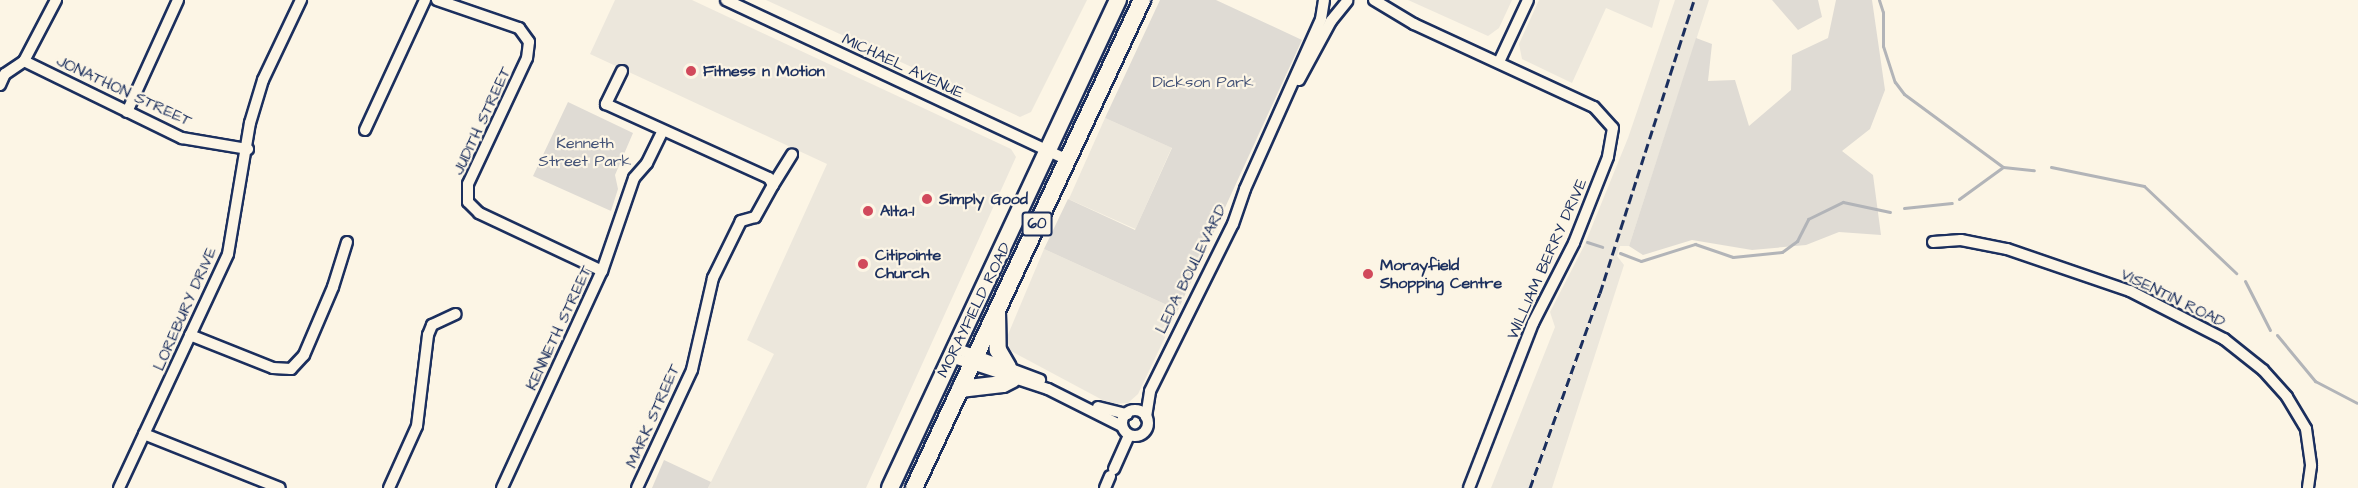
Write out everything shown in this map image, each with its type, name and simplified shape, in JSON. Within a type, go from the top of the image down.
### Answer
[{"type":"main road","name":"MORAYFIELD ROAD","points":[[890,488],[1118,0]]},
{"type":"main road","name":"MORAYFIELD ROAD","points":[[914,488],[1142,0]]},
{"type":"main road","points":[[960,389],[1003,384],[1010,373],[998,350],[997,311]]},
{"type":"street","points":[[0,85],[5,74],[24,61],[56,0]]},
{"type":"street","points":[[127,112],[178,0]]},
{"type":"street","name":"LOREBURY DRIVE","points":[[119,488],[228,254],[263,80],[301,0]]},
{"type":"street","points":[[366,130],[425,0]]},
{"type":"street","name":"JUDITH STREET","points":[[437,0],[519,28],[529,42],[527,58],[468,183],[468,202],[478,213],[602,271]]},
{"type":"street","name":"MICHAEL AVENUE","points":[[726,0],[1067,160]]},
{"type":"street","name":"LEDA BOULEVARD","points":[[1126,430],[1131,412],[1150,391],[1233,224],[1245,189],[1321,19],[1324,0]]},
{"type":"street","name":"LEDA BOULEVARD","points":[[1288,94],[1345,0]]},
{"type":"street","name":"WILLIAM BERRY DRIVE","points":[[1374,0],[1414,24],[1599,111],[1611,123],[1613,139],[1574,243],[1533,323],[1469,488]]},
{"type":"street","points":[[1499,62],[1528,0]]},
{"type":"street","name":"JONATHON STREET","points":[[24,61],[182,138],[248,148]]},
{"type":"street","points":[[622,71],[606,104],[662,132],[769,178],[773,184],[792,154]]},
{"type":"street","name":"KENNETH STREET","points":[[502,488],[602,271],[634,178],[647,163],[662,132]]},
{"type":"street","name":"MARK STREET","points":[[637,488],[692,370],[713,278],[741,220],[755,217],[773,184]]},
{"type":"street","name":"VISENTIN ROAD","points":[[1933,242],[1961,240],[2007,249],[2130,291],[2224,339],[2263,370],[2287,397],[2306,429],[2311,466],[2308,488]]},
{"type":"street","points":[[190,335],[273,368],[291,369],[304,355],[333,287],[347,242]]},
{"type":"street","points":[[389,488],[417,426],[428,335],[432,325],[456,314]]},
{"type":"street","points":[[953,352],[1010,373],[1107,411],[1131,412],[1146,417],[1144,432],[1126,430],[1048,389],[1010,373]]},
{"type":"street","name":"LEDA BOULEVARD","points":[[1146,417],[1150,391]]},
{"type":"street","points":[[1105,488],[1126,430]]},
{"type":"street","points":[[144,434],[280,488]]},
{"type":"shaded area","points":[[615,0],[692,0],[1011,149],[1016,157],[866,488],[708,488],[774,354],[747,340],[827,164],[590,54]]},
{"type":"shaded area","points":[[766,0],[1087,0],[1031,112],[1020,117]]},
{"type":"shaded area","points":[[1408,0],[1512,0],[1499,28],[1488,36]]},
{"type":"shaded area","points":[[1539,0],[1660,0],[1652,28],[1606,8],[1572,83],[1522,59],[1519,44]]},
{"type":"shaded area","points":[[1675,0],[1709,0],[1629,246],[1620,246],[1617,256],[1624,265],[1552,488],[1491,488],[1555,327],[1550,312],[1584,246],[1628,138]]},
{"type":"shaded area","points":[[1105,118],[1172,148],[1135,229],[1069,199]]},
{"type":"shaded area","points":[[1044,249],[1178,310],[1138,394],[1128,403],[1110,404],[1009,350],[1007,337]]},
{"type":"green space","name":"Dickson Park","points":[[1160,0],[1216,0],[1302,40],[1178,310],[1044,249],[1068,199],[1135,230],[1172,148],[1105,118]]},
{"type":"green space","points":[[1772,0],[1818,0],[1822,17],[1798,30]]},
{"type":"green space","points":[[1836,0],[1872,0],[1885,90],[1870,129],[1842,151],[1873,175],[1881,235],[1839,232],[1806,245],[1752,250],[1692,240],[1643,255],[1629,246],[1696,38],[1712,44],[1708,81],[1735,80],[1749,126],[1791,90],[1792,55],[1828,38]]},
{"type":"green space","name":"Kenneth Street Park","points":[[568,102],[633,133],[615,175],[618,189],[611,211],[533,176]]},
{"type":"green space","points":[[664,460],[711,482],[708,488],[652,488]]},
{"type":"waterway","points":[[1879,0],[1883,12],[1883,46],[1895,82],[1904,94],[2003,167],[2034,170]]},
{"type":"waterway","points":[[1959,199],[2003,167]]},
{"type":"waterway","points":[[2051,167],[2144,186],[2236,273]]},
{"type":"waterway","points":[[1620,253],[1641,261],[1695,244],[1733,257],[1782,252],[1797,241],[1808,219],[1843,202],[1890,212]]},
{"type":"waterway","points":[[1904,208],[1952,203]]},
{"type":"waterway","points":[[1587,242],[1602,247]]},
{"type":"waterway","points":[[2245,281],[2270,330]]},
{"type":"waterway","points":[[2277,335],[2315,381],[2357,403]]},
{"type":"railway","points":[[1530,488],[1600,293],[1694,0]]},
{"type":"place","name":"Fitness n Motion","points":[[691,71]]},
{"type":"place","name":"Simply Good","points":[[927,199]]},
{"type":"place","name":"Alta-1","points":[[868,211]]},
{"type":"place","name":"Citipointe Church","points":[[863,264]]},
{"type":"place","name":"Morayfield Shopping Centre","points":[[1368,274]]}]
